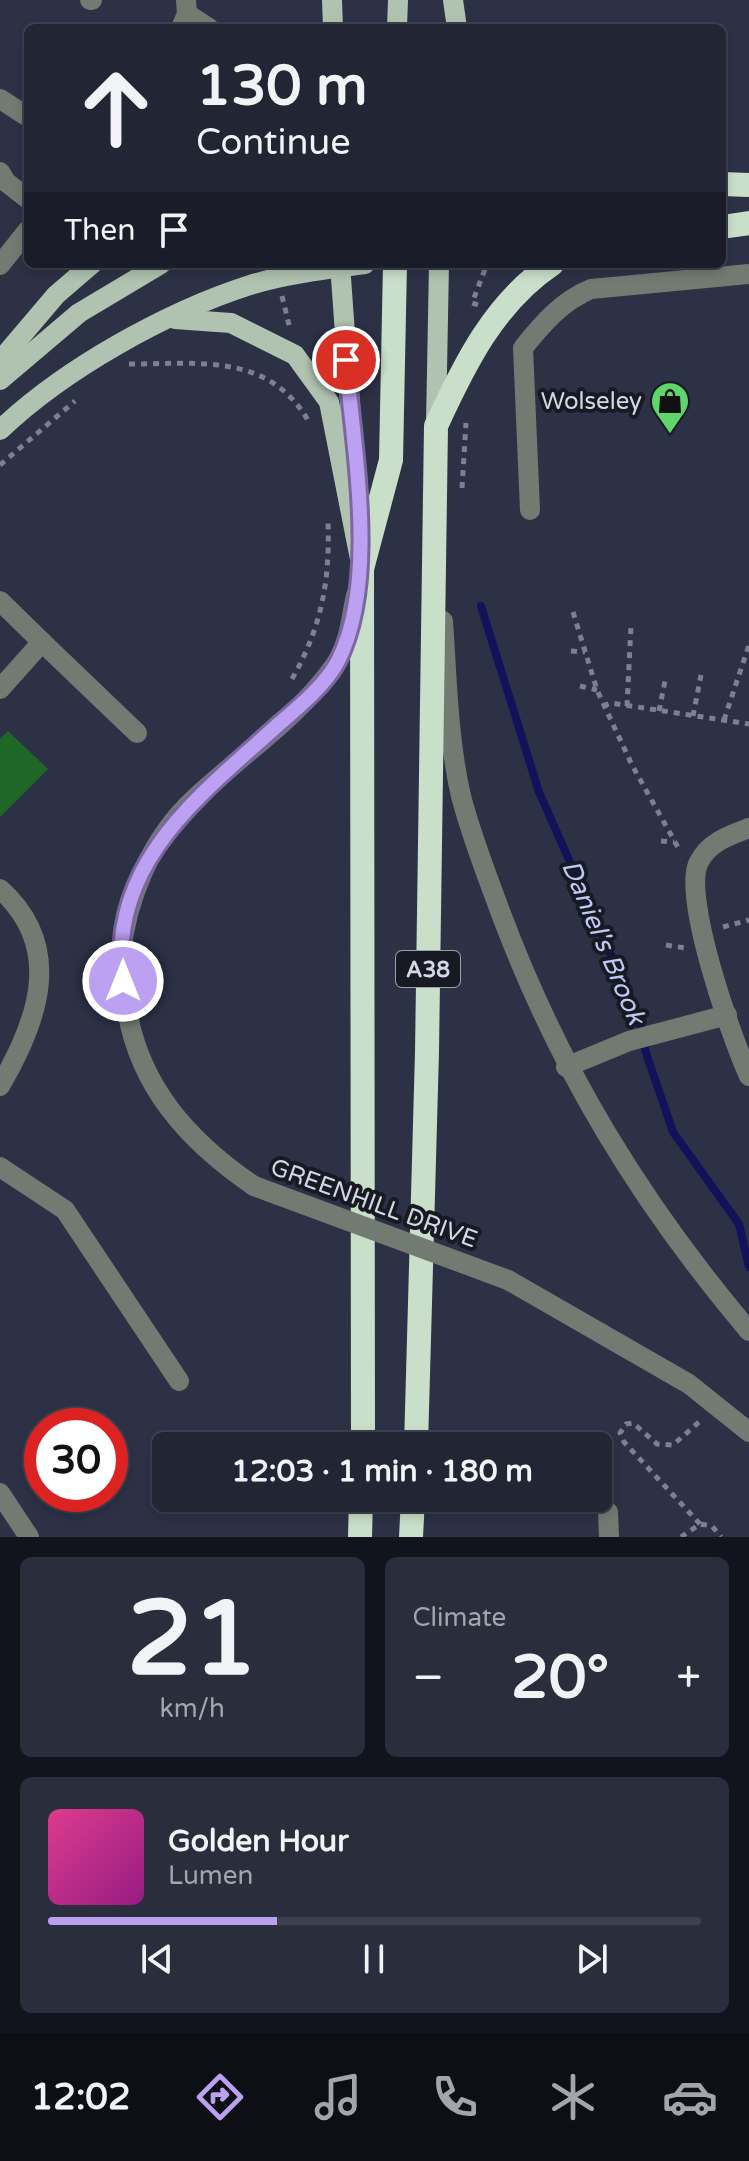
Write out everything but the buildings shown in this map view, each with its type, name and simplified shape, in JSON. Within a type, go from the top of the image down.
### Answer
[{"type":"highway","points":[[726,184],[749,185]]},
{"type":"highway","points":[[726,226],[749,223]]},
{"type":"highway","name":"A38","points":[[363,1432],[362,569],[391,460],[395,268]]},
{"type":"highway","name":"A38","points":[[416,1432],[427,1052],[436,426],[467,360],[504,306],[547,268]]},
{"type":"highway","points":[[360,1537],[361,1512]]},
{"type":"highway","points":[[411,1537],[412,1512]]},
{"type":"main road","points":[[332,0],[333,24]]},
{"type":"main road","points":[[397,24],[398,0]]},
{"type":"main road","points":[[443,0],[443,24]]},
{"type":"main road","points":[[453,0],[456,24]]},
{"type":"main road","points":[[0,361],[86,268]]},
{"type":"main road","points":[[0,380],[79,313],[154,268]]},
{"type":"main road","points":[[0,430],[20,411],[89,364],[168,319],[251,285],[328,268]]},
{"type":"main road","points":[[342,268],[362,569]]},
{"type":"main road","points":[[436,426],[439,268]]},
{"type":"main road","points":[[168,319],[231,323],[295,355],[329,402],[362,569]]},
{"type":"street","points":[[0,99],[24,114]]},
{"type":"street","points":[[0,172],[6,182],[24,196]]},
{"type":"street","points":[[0,265],[24,235]]},
{"type":"street","points":[[530,510],[523,348],[538,329],[569,298],[591,289],[749,274]]},
{"type":"street","points":[[432,566],[441,603],[460,793],[474,843],[534,1001],[566,1067],[612,1143],[699,1271],[749,1331]]},
{"type":"street","name":"GREENHILL DRIVE","points":[[362,569],[347,636],[337,663],[298,708],[192,801],[140,876],[127,914],[120,958],[129,1026],[149,1072],[173,1118],[212,1158],[254,1186],[508,1280],[689,1384],[749,1432]]},
{"type":"street","points":[[0,601],[137,733]]},
{"type":"street","points":[[0,689],[42,642]]},
{"type":"street","points":[[749,828],[718,841],[707,850],[695,871],[694,900],[727,1015],[749,1076]]},
{"type":"street","points":[[0,889],[17,904],[30,926],[37,953],[38,979],[31,1030],[0,1086]]},
{"type":"street","points":[[566,1067],[629,1041],[727,1015]]},
{"type":"street","points":[[0,1167],[65,1210],[179,1381]]},
{"type":"street","points":[[0,1493],[29,1537]]},
{"type":"street","points":[[608,1512],[609,1537]]},
{"type":"path","points":[[478,292],[486,268]]},
{"type":"path","points":[[126,364],[241,367],[264,375]]},
{"type":"path","points":[[0,465],[87,391]]},
{"type":"path","points":[[462,491],[466,418]]},
{"type":"path","points":[[573,612],[603,706],[674,842],[695,871]]},
{"type":"path","points":[[627,706],[631,625]]},
{"type":"path","points":[[724,720],[749,645]]},
{"type":"path","points":[[571,651],[585,652]]},
{"type":"path","points":[[693,716],[701,675]]},
{"type":"path","points":[[659,711],[666,676]]},
{"type":"path","points":[[580,686],[597,690]]},
{"type":"path","points":[[603,706],[627,706],[749,724]]},
{"type":"path","points":[[661,841],[674,842]]},
{"type":"path","points":[[702,1414],[690,1432],[673,1445],[657,1444],[633,1423],[626,1424],[620,1433],[624,1442],[700,1524],[712,1526],[721,1537]]},
{"type":"path","points":[[681,1537],[700,1524]]},
{"type":"green space","points":[[8,731],[48,769],[0,817],[0,739]]},
{"type":"waterway","name":"Daniel's Brook","points":[[481,606],[539,792],[639,1018],[646,1053],[673,1132],[739,1224],[749,1267]]},
{"type":"place","name":"Wolseley","points":[[670,435]]},
{"type":"route","points":[[123,981],[120,958],[127,914],[140,876],[165,836],[192,801],[313,692],[337,663],[347,636],[362,569],[346,360]]}]
